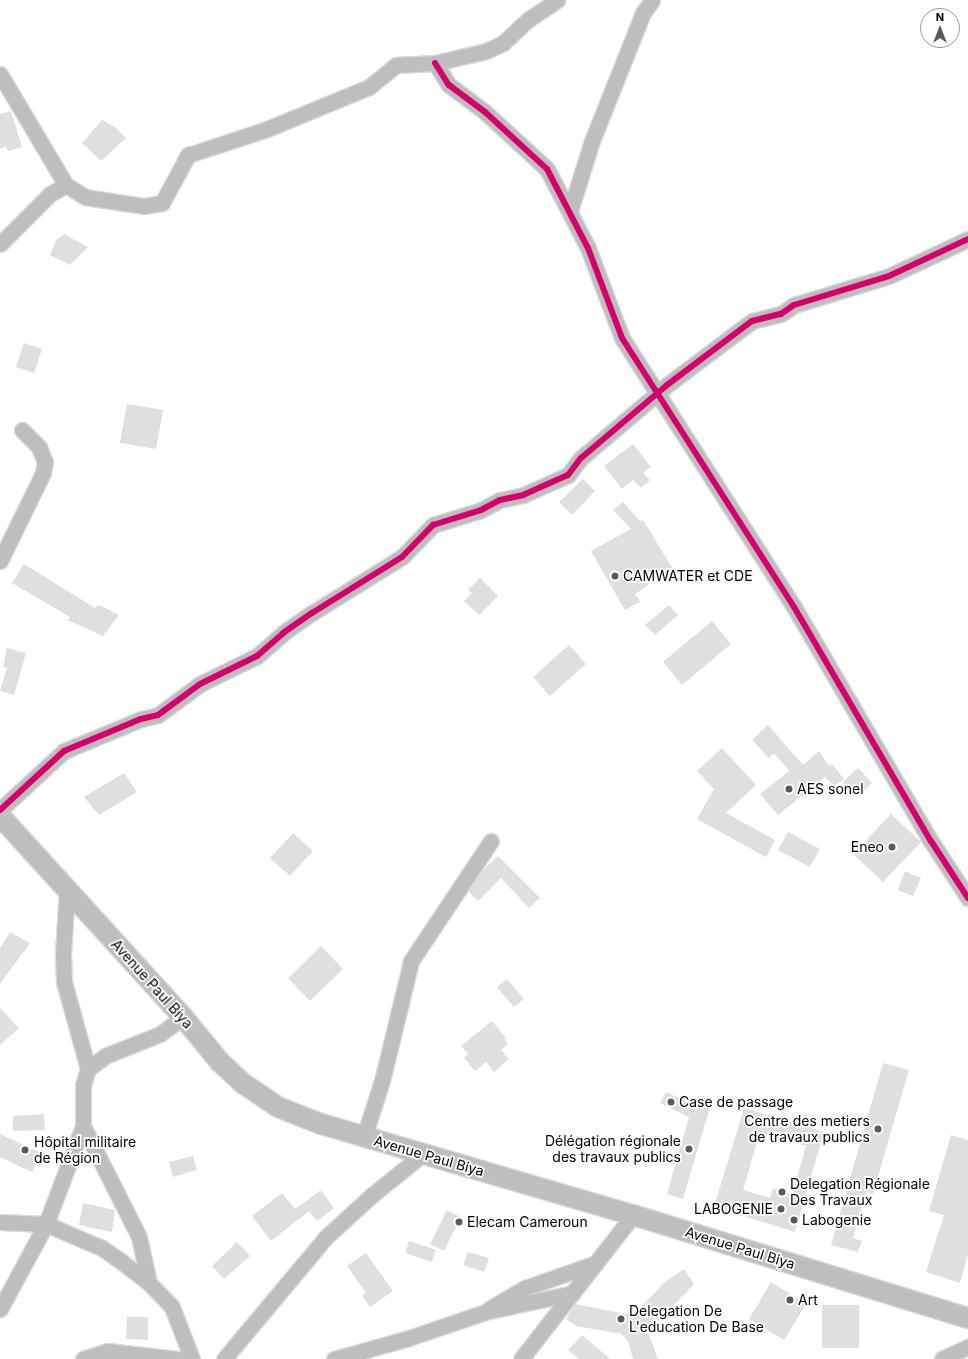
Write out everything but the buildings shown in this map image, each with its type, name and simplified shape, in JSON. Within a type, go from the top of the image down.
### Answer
[{"type":"main road","name":"Avenue Paul Biya","points":[[0,816],[182,1017],[220,1062],[265,1100],[321,1124],[633,1215],[968,1318]]},
{"type":"street","points":[[0,74],[66,185],[85,197],[144,206],[162,202],[188,156],[267,129],[369,87],[396,66],[435,63],[486,51],[503,43],[537,7],[557,0]]},
{"type":"street","points":[[570,211],[592,141],[643,13],[652,0]]},
{"type":"street","points":[[435,63],[449,85],[485,112],[535,155],[547,169],[588,248],[618,329],[794,607],[931,842],[968,898]]},
{"type":"street","points":[[0,244],[50,194],[66,185]]},
{"type":"street","points":[[0,810],[64,751],[141,719],[158,715],[200,684],[257,656],[283,633],[312,613],[402,557],[434,525],[481,510],[500,500],[523,495],[568,475],[586,454],[659,393],[752,321],[781,314],[794,305],[889,276],[968,239]]},
{"type":"street","points":[[0,561],[43,473],[45,462],[39,446],[22,430]]},
{"type":"street","points":[[364,1137],[383,1077],[411,961],[491,842]]},
{"type":"street","points":[[0,1310],[46,1224],[83,1126],[83,1086],[88,1069],[64,982],[63,953],[67,889]]},
{"type":"street","points":[[88,1069],[104,1056],[160,1034],[182,1017]]},
{"type":"street","points":[[83,1126],[139,1237],[149,1283]]},
{"type":"street","points":[[224,1359],[325,1238],[372,1195],[423,1154]]},
{"type":"street","points":[[521,1359],[633,1215]]},
{"type":"street","points":[[0,1222],[46,1224],[102,1248],[149,1283],[177,1314],[192,1359]]},
{"type":"street","points":[[485,1312],[525,1288],[596,1263]]},
{"type":"street","points":[[334,1359],[395,1343],[485,1312],[573,1293]]},
{"type":"street","points":[[942,1359],[968,1347]]},
{"type":"street","points":[[83,1359],[99,1352],[115,1351],[178,1359]]},
{"type":"cycle path","points":[[435,63],[449,85],[485,112],[547,169],[588,248],[622,338],[794,607],[931,841],[968,898]]},
{"type":"cycle path","points":[[0,810],[64,751],[141,719],[158,715],[200,684],[257,656],[283,633],[312,613],[402,557],[433,525],[481,510],[500,500],[523,495],[568,475],[581,458],[667,385],[752,321],[781,314],[794,305],[889,276],[968,239]]},
{"type":"place","name":"CAMWATER et CDE","points":[[615,576]]},
{"type":"place","name":"AES sonel","points":[[789,789]]},
{"type":"place","name":"Eneo","points":[[892,847]]},
{"type":"place","name":"Case de passage","points":[[671,1102]]},
{"type":"place","name":"Centre des metiers de travaux publics","points":[[878,1129]]},
{"type":"place","name":"Délégation régionale des travaux publics","points":[[689,1149]]},
{"type":"place","name":"Hôpital militaire de Région","points":[[25,1150]]},
{"type":"place","name":"Delegation Régionale Des Travaux","points":[[782,1192]]},
{"type":"place","name":"LABOGENIE","points":[[781,1209]]},
{"type":"place","name":"Labogenie","points":[[794,1220]]},
{"type":"place","name":"Elecam Cameroun","points":[[459,1222]]},
{"type":"place","name":"Art","points":[[790,1300]]},
{"type":"place","name":"Delegation De L'education De Base","points":[[621,1319]]}]
